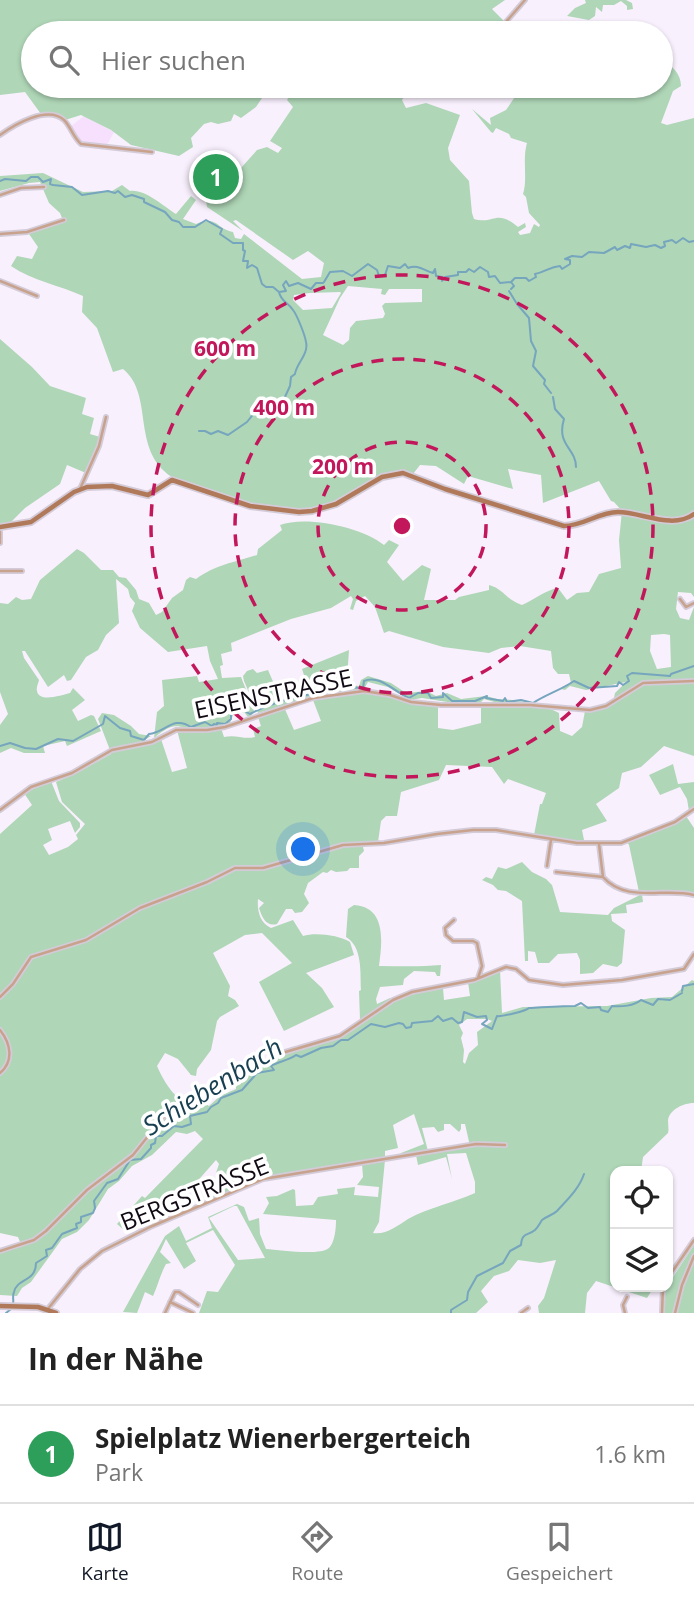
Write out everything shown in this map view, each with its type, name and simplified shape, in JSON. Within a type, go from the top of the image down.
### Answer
[{"type":"street","points":[[507,21],[525,0]]},
{"type":"street","points":[[0,135],[30,119],[51,115],[64,121],[81,144],[152,152]]},
{"type":"street","points":[[0,195],[30,186],[44,187]]},
{"type":"street","points":[[0,234],[27,232],[64,220]]},
{"type":"street","points":[[0,281],[37,296]]},
{"type":"street","points":[[80,489],[99,446],[106,417]]},
{"type":"street","points":[[0,527],[31,522],[80,489],[106,485],[148,495],[172,480],[250,506],[299,512],[312,511],[344,501],[382,477],[403,473],[558,526],[576,525],[614,513],[686,520],[694,514]]},
{"type":"street","points":[[0,533],[0,543]]},
{"type":"street","points":[[0,570],[23,571]]},
{"type":"street","points":[[680,599],[686,607],[694,603]]},
{"type":"street","name":"EISENSTRASSE","points":[[0,810],[31,787],[72,773],[112,750],[152,742],[176,730],[225,727],[313,698],[364,691],[411,702],[441,705],[530,705],[598,709],[643,684],[694,681]]},
{"type":"street","points":[[0,997],[13,984],[31,957],[86,940],[140,908],[206,882],[226,871],[262,868],[343,845],[384,843],[437,834],[486,830],[551,840],[621,843],[676,822],[694,808]]},
{"type":"street","points":[[540,862],[547,864],[551,840]]},
{"type":"street","points":[[599,844],[603,877]]},
{"type":"street","points":[[556,872],[603,877],[615,887],[634,892],[694,895]]},
{"type":"street","points":[[454,920],[446,927],[446,935],[453,941],[477,943],[482,966],[478,978]]},
{"type":"street","points":[[0,1251],[34,1240],[46,1231],[88,1190],[137,1150],[165,1115],[180,1103],[282,1053],[340,1036],[401,996],[478,978],[508,967],[518,970],[530,980],[567,985],[622,980],[689,966],[694,954]]},
{"type":"street","points":[[0,1030],[9,1051],[9,1063],[0,1073]]},
{"type":"street","name":"BERGSTRASSE","points":[[47,1310],[80,1269],[102,1251],[150,1227],[263,1179],[476,1144],[505,1144]]},
{"type":"street","points":[[673,1271],[694,1240]]},
{"type":"street","points":[[675,1313],[682,1285],[694,1256]]},
{"type":"street","points":[[165,1313],[177,1292],[198,1305]]},
{"type":"street","points":[[662,1313],[663,1292]]},
{"type":"street","points":[[625,1313],[623,1305],[627,1297]]},
{"type":"street","points":[[170,1302],[193,1313]]},
{"type":"street","points":[[0,1306],[17,1306],[56,1313]]},
{"type":"street","points":[[522,1313],[528,1308]]},
{"type":"shaded area","points":[[84,116],[114,132],[107,145],[79,141],[70,127]]},
{"type":"green space","points":[[0,0],[505,0],[492,9],[504,21],[21,21],[21,92],[0,95]]},
{"type":"green space","points":[[585,0],[626,0],[632,3],[633,9],[627,10],[627,6],[621,1],[614,5],[603,5],[602,12],[596,7],[595,16],[589,20],[567,16],[586,3]]},
{"type":"green space","points":[[673,68],[681,86],[673,91]]},
{"type":"green space","points":[[29,98],[262,98],[256,107],[241,118],[234,114],[231,121],[204,124],[191,138],[193,147],[179,156],[131,145],[111,130],[81,115],[65,120],[54,114],[41,114]]},
{"type":"green space","points":[[288,98],[403,98],[406,108],[426,103],[460,115],[448,148],[450,160],[469,181],[474,219],[500,218],[518,227],[525,223],[526,227],[518,232],[520,235],[530,233],[534,224],[539,227],[540,225],[529,213],[523,194],[527,143],[511,138],[509,134],[496,128],[491,132],[472,109],[491,125],[490,118],[506,110],[514,98],[670,98],[661,123],[667,125],[694,118],[694,597],[691,593],[678,592],[676,609],[680,618],[689,620],[694,607],[694,756],[664,746],[641,767],[622,773],[619,788],[596,804],[607,821],[582,830],[583,843],[534,835],[540,804],[546,793],[508,779],[504,784],[492,767],[446,765],[439,780],[401,792],[397,816],[386,816],[381,821],[378,842],[362,843],[364,851],[359,856],[359,868],[323,872],[308,883],[304,894],[309,903],[302,912],[295,913],[292,909],[286,909],[277,924],[273,925],[263,918],[259,908],[264,903],[258,899],[258,908],[260,916],[271,928],[293,920],[303,936],[327,935],[350,942],[354,955],[306,973],[322,988],[334,1007],[284,1031],[259,982],[292,963],[262,933],[245,935],[213,953],[230,986],[228,996],[239,1006],[217,1021],[211,1050],[197,1069],[196,1076],[191,1075],[178,1059],[165,1053],[157,1066],[168,1087],[180,1100],[185,1103],[200,1099],[209,1106],[220,1096],[236,1089],[236,1084],[244,1081],[255,1067],[282,1054],[341,1037],[401,996],[443,988],[444,1000],[470,996],[468,982],[500,970],[502,1013],[523,1007],[607,1006],[672,997],[692,980],[694,1103],[682,1105],[671,1113],[668,1133],[643,1157],[642,1166],[610,1166],[610,1286],[596,1281],[587,1293],[585,1313],[539,1313],[538,1306],[544,1298],[556,1260],[540,1263],[518,1260],[509,1271],[494,1276],[481,1291],[488,1302],[476,1313],[199,1313],[207,1291],[218,1292],[235,1265],[213,1230],[186,1243],[196,1261],[184,1269],[166,1239],[160,1252],[171,1263],[166,1264],[153,1296],[145,1292],[137,1313],[123,1312],[165,1236],[179,1226],[186,1241],[212,1228],[208,1217],[237,1204],[244,1207],[249,1221],[259,1218],[260,1234],[266,1249],[309,1252],[329,1248],[334,1239],[336,1220],[263,1214],[269,1203],[266,1197],[277,1196],[293,1189],[296,1206],[313,1205],[318,1197],[338,1194],[337,1189],[355,1187],[354,1195],[378,1197],[379,1187],[357,1185],[363,1177],[362,1164],[385,1160],[379,1222],[373,1233],[382,1233],[425,1211],[475,1193],[475,1182],[466,1153],[447,1154],[452,1179],[446,1157],[418,1165],[416,1155],[470,1146],[465,1124],[461,1124],[459,1132],[450,1124],[444,1124],[444,1130],[438,1132],[434,1127],[422,1128],[428,1151],[399,1156],[424,1144],[414,1114],[393,1125],[398,1148],[385,1151],[385,1158],[269,1176],[202,1204],[212,1197],[225,1181],[216,1173],[219,1164],[216,1160],[166,1214],[160,1208],[154,1213],[146,1207],[142,1212],[138,1209],[124,1230],[117,1224],[142,1196],[145,1198],[203,1139],[195,1131],[187,1134],[176,1132],[152,1155],[132,1166],[108,1189],[89,1220],[77,1232],[62,1239],[31,1282],[22,1288],[17,1296],[0,1295],[0,1253],[21,1244],[18,1237],[0,1233],[0,834],[32,805],[24,793],[51,781],[59,801],[80,823],[75,833],[70,821],[48,829],[52,840],[43,845],[49,855],[68,847],[78,839],[76,835],[85,824],[62,802],[56,782],[77,773],[111,752],[161,739],[172,772],[187,768],[177,730],[209,731],[221,728],[224,737],[255,737],[253,729],[261,726],[258,717],[284,707],[294,730],[321,721],[313,700],[315,698],[364,692],[438,705],[438,728],[453,730],[481,723],[481,706],[521,704],[542,707],[559,713],[560,731],[572,736],[582,727],[585,711],[600,709],[613,703],[615,693],[626,682],[586,690],[570,686],[565,690],[561,689],[571,683],[569,674],[558,674],[553,668],[551,651],[520,646],[501,648],[489,653],[443,647],[389,631],[384,633],[375,607],[365,596],[356,601],[353,610],[350,609],[353,599],[351,596],[331,608],[291,619],[231,643],[232,651],[221,654],[222,678],[241,677],[254,710],[252,715],[248,717],[244,712],[233,715],[230,723],[209,728],[168,728],[154,738],[157,712],[164,706],[162,680],[197,676],[199,682],[218,679],[207,646],[168,652],[140,628],[132,611],[135,603],[128,589],[116,579],[119,623],[106,635],[98,650],[86,657],[71,680],[67,681],[64,675],[48,687],[25,651],[22,651],[39,680],[39,695],[57,696],[70,693],[73,688],[85,700],[72,710],[78,721],[94,716],[101,731],[67,746],[65,741],[43,746],[45,753],[24,753],[11,748],[0,753],[0,725],[8,714],[0,692],[0,603],[8,604],[16,597],[22,600],[31,599],[40,580],[77,549],[101,570],[113,570],[119,577],[126,578],[136,590],[139,599],[149,603],[156,615],[183,590],[190,577],[196,579],[218,567],[257,555],[258,549],[282,530],[280,525],[291,522],[318,522],[348,528],[384,545],[389,540],[399,545],[387,562],[403,581],[422,565],[431,569],[424,600],[455,600],[489,590],[489,585],[522,605],[558,588],[567,600],[577,593],[589,592],[599,574],[621,568],[619,540],[622,511],[611,501],[599,481],[543,503],[541,475],[508,469],[513,489],[468,476],[464,484],[436,466],[420,465],[413,474],[405,471],[389,473],[339,500],[302,509],[258,505],[175,479],[159,466],[151,452],[133,380],[123,369],[113,372],[97,328],[82,312],[83,296],[11,266],[17,256],[32,259],[38,247],[29,234],[62,218],[49,203],[40,182],[0,191],[0,176],[43,173],[83,192],[112,191],[122,185],[130,191],[148,195],[176,214],[191,196],[196,200],[183,219],[196,224],[213,222],[233,232],[235,238],[241,239],[244,234],[302,279],[321,277],[324,263],[308,251],[293,260],[236,220],[233,221],[243,231],[207,207],[204,188],[241,168],[257,150],[267,147],[278,153],[282,148],[270,141],[293,107]],"holes":[[[348,286],[382,289],[381,294],[385,295],[389,289],[422,289],[422,302],[385,303],[382,306],[385,314],[383,318],[356,321],[350,328],[349,340],[343,345],[323,335]],[[340,292],[332,308],[303,310],[293,300],[294,295]],[[651,635],[670,635],[671,667],[657,669],[650,651]],[[467,1019],[492,1021],[477,1032],[478,1045],[469,1053],[465,1064],[461,1038],[463,1033],[459,1025]],[[237,1206],[265,1258],[238,1260],[209,1218]]]},
{"type":"green space","points":[[0,339],[50,386],[86,398],[82,414],[94,418],[90,434],[100,437],[86,473],[67,465],[60,484],[25,508],[7,526],[0,525]]},
{"type":"green space","points":[[349,650],[349,685],[359,686],[361,680],[368,676],[391,683],[406,693],[426,691],[436,696],[447,693],[461,699],[486,696],[529,701],[498,703],[484,699],[481,702],[460,704],[422,698],[410,700],[388,687],[368,682],[364,689],[313,697],[258,713],[244,681],[243,676],[247,671],[253,669],[257,673],[268,670],[281,700],[310,693],[302,669]]},
{"type":"green space","points":[[102,713],[114,715],[139,734],[151,736],[138,744],[110,750],[98,719]]},
{"type":"green space","points":[[673,764],[678,784],[694,782],[694,810],[689,811],[687,799],[680,787],[660,795],[649,775]]},
{"type":"green space","points":[[686,816],[694,828],[694,895],[639,892],[627,842],[676,823]]},
{"type":"green space","points":[[522,862],[552,885],[560,912],[608,915],[614,908],[642,894],[643,902],[626,905],[627,913],[611,914],[612,921],[625,930],[622,963],[617,967],[603,964],[593,973],[580,974],[577,953],[558,954],[549,963],[538,963],[535,952],[528,951],[528,961],[525,961],[522,901],[482,880],[486,877],[492,879],[498,867],[506,869]]},
{"type":"green space","points":[[354,905],[365,907],[377,919],[381,937],[379,966],[441,965],[440,976],[435,972],[414,971],[404,979],[403,985],[380,987],[377,1004],[390,998],[391,1000],[360,1020],[360,961],[355,947],[346,937],[348,909]]},
{"type":"green space","points":[[694,1245],[694,1313],[665,1313],[665,1292],[673,1292],[673,1277]]},
{"type":"green space","points":[[629,1292],[651,1292],[647,1298]]},
{"type":"waterway","points":[[0,181],[26,181],[31,177],[38,177],[43,182],[51,179],[50,184],[53,185],[72,187],[82,195],[108,191],[118,191],[125,197],[132,195],[165,212],[183,227],[195,227],[206,220],[222,229],[220,234],[233,243],[243,243],[243,261],[248,261],[247,268],[252,265],[257,268],[262,284],[266,287],[273,287],[279,292],[286,291],[283,285],[286,281],[289,286],[298,283],[311,289],[316,283],[323,283]]},
{"type":"waterway","points":[[324,282],[330,272],[343,271],[352,276],[368,264],[377,270],[379,276],[385,275],[388,266],[400,268],[405,264],[408,268],[418,267],[433,273],[435,269],[436,276],[442,277],[442,281],[445,277],[458,275],[458,272],[466,272],[469,269],[474,272],[480,267],[488,272],[489,277],[495,276],[500,283],[511,282],[515,278],[526,278],[529,281],[536,277],[535,274],[553,267],[560,266],[562,269],[570,264],[570,260],[565,259],[572,256],[582,257],[589,252],[604,253],[615,247],[617,250],[625,246],[630,248],[631,244],[646,247],[655,245],[661,248],[665,246],[664,242],[672,240],[676,243],[683,238],[689,242],[694,241]]},
{"type":"waterway","points":[[511,282],[514,286],[511,289]]},
{"type":"waterway","points":[[509,291],[529,318],[531,341],[536,351],[533,366],[545,380],[544,384],[551,393]]},
{"type":"waterway","points":[[199,431],[211,434],[218,431],[228,435],[247,422],[255,412],[284,399],[306,346],[297,316],[279,292]]},
{"type":"waterway","points":[[553,397],[555,409],[564,419],[562,435],[576,467]]},
{"type":"waterway","points":[[0,746],[10,743],[36,749],[58,739],[73,741],[103,724],[105,716],[120,728],[130,731],[131,736],[144,740],[149,734],[174,724],[191,727],[205,722],[212,726],[217,723],[225,724],[231,719],[231,712],[241,709],[250,714],[280,702],[334,689],[336,686],[363,688],[364,681],[370,679],[381,682],[409,698],[418,693],[428,693],[431,698],[443,697],[443,693],[452,701],[475,701],[487,696],[486,698],[503,701],[505,698],[507,702],[521,700],[533,703],[574,681],[589,688],[617,686],[619,682],[623,685],[629,681],[627,676],[632,673],[670,676],[694,666]]},
{"type":"waterway","name":"Schiebenbach","points":[[682,991],[683,986],[694,984]]},
{"type":"waterway","name":"Schiebenbach","points":[[13,1304],[16,1288],[33,1274],[36,1263],[47,1256],[46,1250],[52,1248],[62,1234],[77,1228],[76,1224],[81,1222],[81,1217],[93,1213],[94,1201],[107,1183],[118,1179],[130,1160],[141,1159],[155,1143],[156,1136],[162,1136],[174,1126],[191,1124],[190,1116],[207,1112],[221,1098],[242,1090],[257,1073],[274,1070],[271,1066],[274,1064],[296,1055],[301,1057],[333,1046],[341,1040],[348,1040],[371,1024],[385,1027],[399,1023],[406,1028],[411,1027],[412,1023],[432,1021],[438,1016],[443,1021],[452,1018],[458,1023],[462,1022],[464,1012],[477,1017],[486,1016],[487,1020],[482,1024],[492,1029],[497,1016],[529,1008],[575,1006],[581,1003],[588,1008],[600,1007],[608,1012],[612,1006],[627,1006],[641,1000],[653,1005],[658,999],[670,1000],[682,993]]},
{"type":"waterway","points":[[451,1313],[451,1310],[467,1300],[468,1292],[477,1276],[503,1263],[510,1251],[521,1245],[524,1236],[535,1230],[542,1220],[565,1203],[584,1174]]},
{"type":"waterway","name":"Schiebenbach","points":[[6,1313],[11,1309]]},
{"type":"place","name":"Spielplatz Wienerbergerteich","points":[[216,177]]}]
